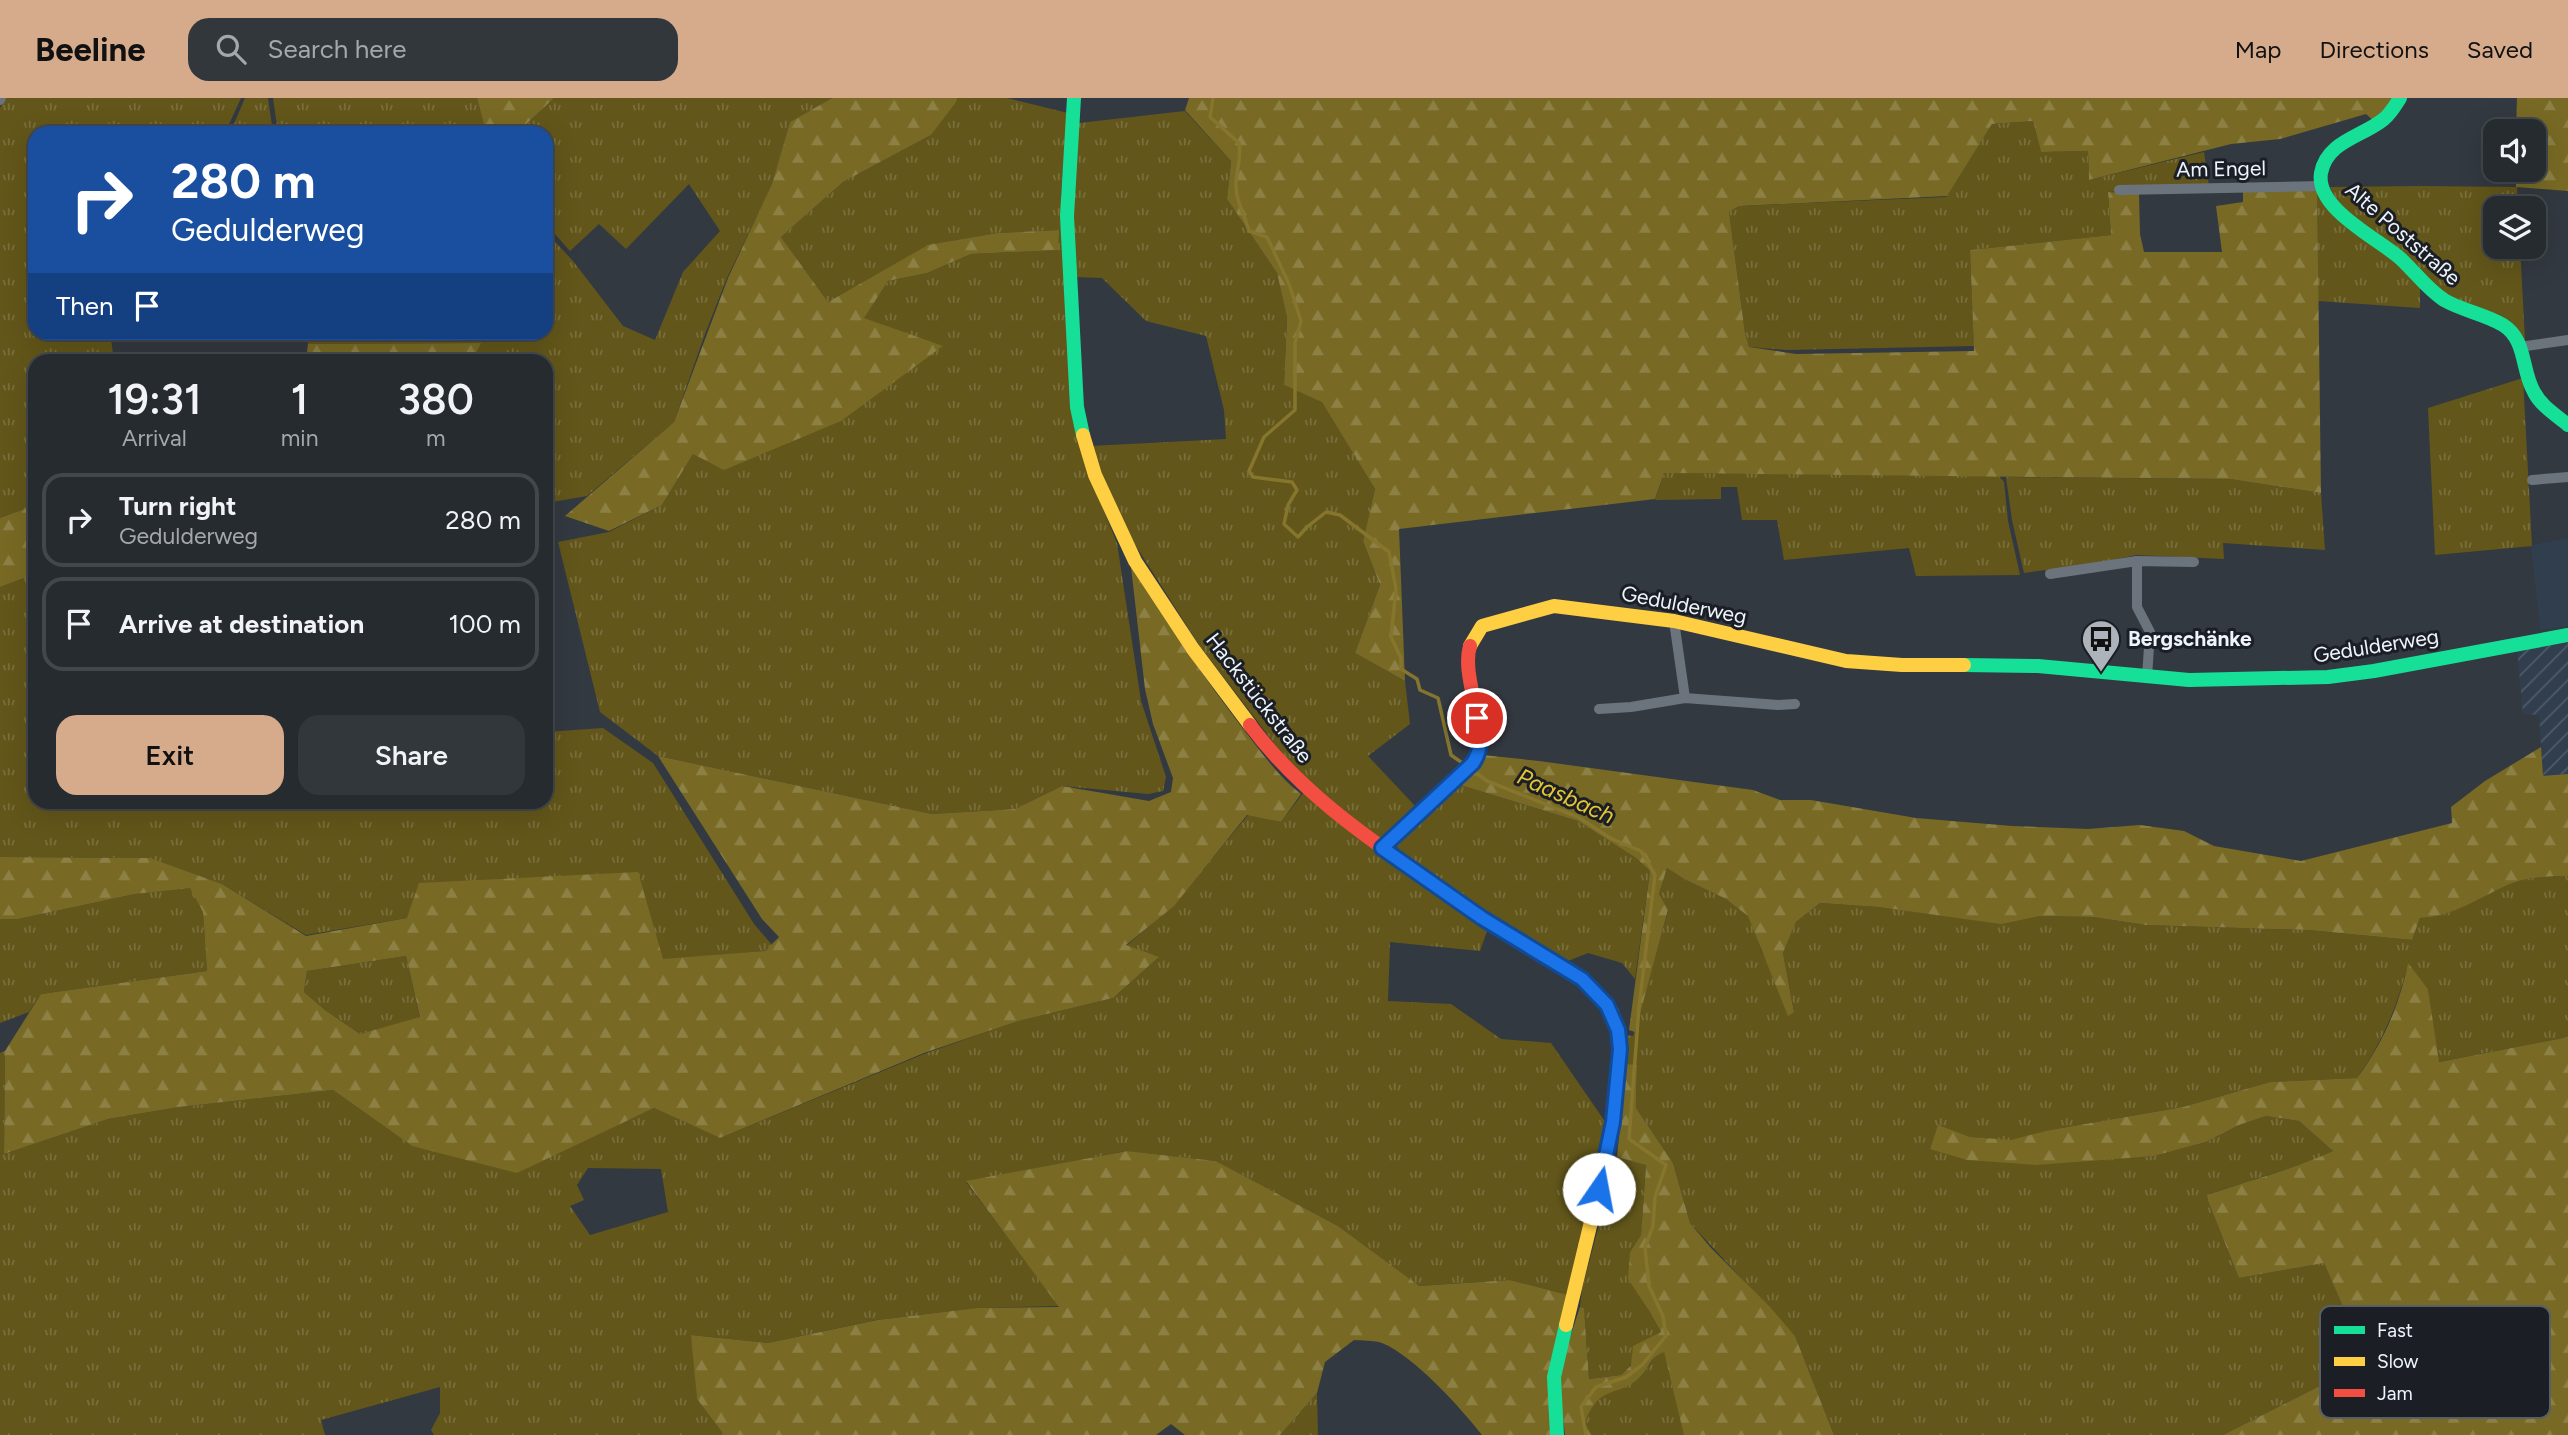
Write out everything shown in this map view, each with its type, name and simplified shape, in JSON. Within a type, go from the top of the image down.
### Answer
[{"type":"street","name":"Hackstückstraße","points":[[1074,98],[1066,216],[1077,407],[1095,475],[1135,561],[1193,649],[1241,714],[1294,777],[1334,812],[1382,848],[1482,918],[1590,986],[1607,1005],[1618,1030],[1619,1070],[1613,1122],[1554,1377],[1557,1435]]},
{"type":"street","name":"Alte Poststraße","points":[[2400,98],[2389,116],[2328,154],[2322,166],[2323,186],[2332,205],[2400,258],[2440,297],[2450,304],[2506,327],[2515,335],[2535,394],[2568,425]]},
{"type":"street","name":"Am Engel","points":[[2119,190],[2323,186]]},
{"type":"street","points":[[2519,347],[2568,340]]},
{"type":"street","points":[[2532,480],[2568,477]]},
{"type":"street","points":[[2137,561],[2137,607],[2150,632],[2147,677]]},
{"type":"street","points":[[2050,574],[2137,561],[2194,562]]},
{"type":"street","name":"Gedulderweg","points":[[1382,848],[1469,768],[1478,756],[1481,743],[1468,651],[1472,639],[1482,626],[1494,621],[1554,606],[1674,621],[1846,661],[2038,666],[2189,680],[2328,677],[2568,635]]},
{"type":"street","points":[[1674,621],[1685,698]]},
{"type":"street","points":[[1599,709],[1632,707],[1685,698],[1795,704]]},
{"type":"shaded area","points":[[2568,538],[2568,626],[2540,630],[2531,545]]},
{"type":"shaded area","points":[[2568,638],[2568,774],[2543,776],[2539,715],[2523,714],[2517,648]]},
{"type":"green space","points":[[5,98],[241,98],[228,126],[28,126],[28,340],[111,340],[113,354],[28,354],[28,508],[0,518],[0,108]]},
{"type":"green space","points":[[245,98],[268,98],[272,126],[233,126]]},
{"type":"green space","points":[[273,98],[477,98],[484,126],[277,126]]},
{"type":"green space","points":[[477,98],[554,98],[524,126],[484,126]]},
{"type":"green space","points":[[554,98],[832,98],[790,122],[772,185],[727,278],[674,422],[587,496],[553,502],[553,354],[475,354],[480,343],[308,344],[308,340],[553,340],[553,240],[623,326],[655,340],[683,272],[720,231],[689,184],[626,249],[599,224],[570,251],[553,232],[553,126],[524,126]]},
{"type":"green space","points":[[832,98],[957,98],[931,135],[843,182],[781,237],[828,302],[928,245],[997,233],[1059,230],[1058,250],[971,254],[927,273],[888,281],[864,318],[943,346],[841,421],[724,470],[693,454],[662,505],[609,531],[565,516],[674,422],[728,278],[772,184],[790,122]]},
{"type":"green space","points":[[956,98],[1007,98],[1068,113],[1061,192],[1064,274],[1094,487],[1117,543],[1141,701],[1166,777],[1163,791],[1148,794],[1062,786],[1015,809],[932,814],[658,756],[600,712],[558,542],[609,532],[662,505],[693,454],[942,347],[863,318],[888,281],[927,273],[971,254],[1058,250],[1058,230],[997,233],[929,245],[828,302],[781,237],[843,182],[931,135]]},
{"type":"green space","points":[[1189,98],[2400,98],[2375,122],[2366,114],[2280,139],[2231,144],[2089,180],[2088,151],[2041,152],[2033,121],[1992,124],[1947,196],[1739,206],[1729,212],[1749,347],[1796,354],[1974,351],[1970,250],[2111,235],[2108,192],[2139,194],[2140,234],[2144,252],[2222,252],[2216,206],[2243,202],[2243,191],[2317,188],[2321,493],[2230,479],[1664,473],[1655,499],[1399,529],[1405,681],[1355,653],[1380,585],[1363,541],[1375,489],[1322,402],[1284,385],[1287,317],[1277,273],[1227,199],[1231,161],[1185,110]]},
{"type":"green space","points":[[2517,98],[2568,98],[2568,191],[2516,187],[2516,182],[2546,182],[2546,119],[2516,119]]},
{"type":"green space","points":[[1185,111],[1231,161],[1227,199],[1277,273],[1287,316],[1284,385],[1322,401],[1375,489],[1363,541],[1380,585],[1355,653],[1405,681],[1410,724],[1368,756],[1418,809],[1383,842],[1296,772],[1199,645],[1120,521],[1091,446],[1226,439],[1224,410],[1206,336],[1146,321],[1102,278],[1074,277],[1073,201],[1079,123]]},
{"type":"green space","points":[[2033,121],[2041,152],[2088,151],[2089,180],[2204,152],[2209,186],[2108,192],[2111,235],[1970,250],[1974,346],[1788,350],[1749,347],[1729,212],[1739,206],[1946,197],[1992,124]]},
{"type":"green space","points":[[2330,187],[2517,187],[2517,196],[2483,196],[2483,259],[2521,259],[2525,340],[2446,295],[2338,204]]},
{"type":"green space","points":[[2317,188],[2420,283],[2420,308],[2318,301]]},
{"type":"green space","points":[[481,343],[475,354],[307,354],[308,344]]},
{"type":"green space","points":[[2523,378],[2532,546],[2435,555],[2428,408]]},
{"type":"green space","points":[[1664,473],[1999,476],[2004,482],[2008,521],[2020,575],[1916,576],[1909,548],[1784,560],[1777,520],[1742,520],[1737,487],[1721,487],[1721,499],[1655,500]]},
{"type":"green space","points":[[2006,477],[2230,479],[2321,493],[2325,550],[2223,543],[2224,559],[2137,555],[2046,573],[2045,570],[2024,573]]},
{"type":"green space","points":[[28,508],[28,577],[0,587],[0,518]]},
{"type":"green space","points":[[1131,567],[1229,710],[1271,764],[1301,794],[1281,822],[1247,815],[1174,906],[1126,945],[1159,957],[1113,998],[1018,1021],[924,1053],[720,1138],[654,1108],[517,1173],[412,1146],[333,1090],[179,1107],[108,1119],[4,1154],[5,1051],[41,994],[207,971],[203,912],[190,888],[135,894],[18,919],[0,919],[0,857],[150,858],[222,884],[306,936],[407,918],[419,883],[638,872],[663,959],[765,951],[779,937],[762,919],[658,756],[932,814],[1015,809],[1062,786],[1149,801],[1171,792],[1173,778],[1153,724],[1145,689]],"holes":[[[406,956],[420,1017],[360,1034],[304,992],[307,971]]]},
{"type":"green space","points":[[28,577],[28,809],[553,809],[553,732],[603,728],[653,763],[754,924],[772,945],[764,951],[663,960],[407,918],[306,935],[222,884],[149,858],[0,857],[0,587]]},
{"type":"green space","points":[[2541,747],[2543,776],[2568,774],[2568,876],[2519,881],[2457,910],[2420,918],[2412,940],[2308,930],[2146,925],[2093,917],[2040,916],[2001,924],[1878,907],[1820,903],[1796,922],[1783,953],[1794,1012],[1788,1016],[1748,916],[1726,899],[1667,868],[1659,894],[1668,910],[1635,1032],[1629,1030],[1650,871],[1636,858],[1578,821],[1457,784],[1483,755],[1753,790],[1780,800],[1811,800],[1916,818],[2088,829],[2140,825],[2184,831],[2214,846],[2301,861],[2452,823],[2451,807],[2485,781]]},
{"type":"green space","points":[[1457,784],[1578,821],[1636,858],[1650,871],[1635,979],[1622,963],[1588,953],[1563,963],[1485,914],[1406,858],[1397,847],[1399,837]]},
{"type":"green space","points":[[1304,792],[1488,928],[1480,951],[1390,942],[1388,1001],[1451,1004],[1501,1039],[1551,1043],[1606,1123],[1568,1295],[1510,1280],[1418,1286],[1338,1226],[1216,1161],[1126,1151],[966,1182],[1059,1306],[978,1308],[876,1320],[768,1343],[692,1335],[697,1399],[724,1435],[434,1435],[431,1430],[440,1413],[440,1387],[321,1420],[325,1435],[0,1435],[0,1053],[5,1051],[4,1154],[108,1119],[179,1107],[333,1090],[412,1146],[539,1161],[654,1108],[720,1138],[924,1054],[1017,1021],[1113,998],[1158,958],[1126,946],[1173,906],[1248,815],[1281,822]],"holes":[[[588,1168],[661,1169],[668,1212],[590,1235],[570,1206],[584,1200],[577,1185]]]},
{"type":"green space","points":[[1667,868],[1726,899],[1749,916],[1762,952],[1794,1011],[1783,953],[1796,922],[1820,903],[1878,907],[2001,923],[2040,916],[2093,917],[2146,925],[2307,930],[2412,940],[2420,918],[2456,910],[2519,881],[2568,876],[2568,1037],[2438,1062],[2428,989],[2408,964],[2388,1023],[2357,1078],[2270,1082],[2183,1107],[2050,1130],[2011,1141],[1970,1137],[1938,1126],[1930,1149],[2069,1161],[2154,1156],[2206,1142],[2239,1125],[2266,1116],[2299,1121],[2333,1151],[2207,1195],[2239,1278],[2324,1263],[2343,1306],[2320,1306],[2320,1386],[2223,1435],[1834,1435],[1795,1336],[1690,1223],[1673,1163],[1636,1108],[1637,1066],[1626,1064],[1625,1035],[1633,1036],[1668,911],[1659,894]]},
{"type":"green space","points":[[190,887],[203,912],[207,971],[41,994],[29,1012],[0,1023],[0,919],[18,919],[135,894]]},
{"type":"green space","points":[[406,956],[420,1018],[360,1034],[304,992],[307,971]]},
{"type":"green space","points":[[2408,963],[2428,989],[2439,1062],[2568,1037],[2568,1435],[2223,1435],[2320,1386],[2320,1418],[2550,1418],[2550,1306],[2343,1306],[2324,1263],[2239,1278],[2207,1195],[2333,1151],[2299,1121],[2266,1116],[2239,1125],[2206,1142],[2154,1156],[2036,1165],[1967,1160],[1930,1149],[1938,1125],[1970,1137],[2011,1140],[2050,1130],[2183,1107],[2270,1082],[2357,1078],[2389,1024]]},
{"type":"green space","points":[[1626,1064],[1637,1065],[1636,1108],[1673,1163],[1690,1223],[1795,1336],[1834,1435],[1684,1435],[1664,1352],[1653,1359],[1634,1382],[1603,1396],[1597,1402],[1585,1423],[1592,1435],[1565,1435],[1560,1393],[1562,1362],[1580,1307],[1584,1308],[1589,1379],[1621,1375],[1631,1365],[1633,1346],[1661,1332],[1628,1279],[1630,1252],[1641,1235],[1646,1165],[1617,1157]]},
{"type":"green space","points":[[1127,1151],[1216,1161],[1338,1226],[1419,1286],[1510,1280],[1568,1295],[1553,1435],[1482,1435],[1449,1397],[1408,1359],[1382,1343],[1354,1340],[1325,1362],[1317,1393],[1280,1435],[1185,1435],[1171,1424],[1156,1435],[724,1435],[697,1399],[691,1335],[768,1343],[877,1320],[977,1308],[1059,1307],[966,1181]]},
{"type":"green space","points":[[1617,1157],[1646,1164],[1641,1235],[1630,1252],[1648,1309],[1661,1332],[1621,1375],[1589,1379],[1584,1308],[1580,1307],[1582,1289]]},
{"type":"green space","points":[[1664,1352],[1685,1435],[1592,1435],[1585,1423],[1595,1401],[1637,1380],[1653,1359]]},
{"type":"green space","points":[[1317,1393],[1318,1435],[1280,1435]]},
{"type":"waterway","name":"Paasbach","points":[[1213,98],[1210,117],[1239,143],[1236,188],[1249,231],[1267,237],[1289,284],[1301,321],[1295,343],[1295,410],[1264,437],[1249,471],[1253,477],[1292,482],[1297,490],[1288,505],[1284,524],[1298,537],[1326,512],[1340,515],[1389,552],[1396,589],[1391,637],[1401,658],[1401,669],[1417,679],[1420,690],[1438,698],[1451,755],[1465,765]]},
{"type":"waterway","name":"Paasbach","points":[[1471,769],[1487,781],[1578,817],[1612,839],[1641,851],[1655,875],[1639,1007],[1629,1139],[1666,1165],[1655,1197],[1653,1226],[1645,1247],[1649,1286],[1663,1316],[1666,1336],[1642,1365],[1626,1377],[1596,1387],[1581,1407],[1586,1435]]},
{"type":"traffic: fast","points":[[1074,98],[1067,216],[1077,407],[1083,435]]},
{"type":"traffic: fast","points":[[2400,98],[2384,119],[2346,141],[2330,154],[2321,173],[2322,186],[2328,199],[2350,222],[2401,259],[2438,296],[2451,304],[2496,321],[2511,331],[2520,347],[2530,383],[2537,397],[2568,425]]},
{"type":"traffic: fast","points":[[1964,665],[2038,666],[2189,680],[2328,677],[2568,635]]},
{"type":"traffic: fast","points":[[1557,1435],[1554,1377],[1566,1325]]},
{"type":"traffic: slow","points":[[1083,435],[1095,475],[1135,561],[1193,649],[1250,725]]},
{"type":"traffic: slow","points":[[1470,646],[1482,626],[1554,606],[1674,621],[1846,661],[1902,665],[1964,665]]},
{"type":"traffic: slow","points":[[1424,877],[1482,918],[1582,979],[1612,1012],[1618,1030],[1620,1049],[1617,1096],[1605,1164],[1566,1325]]},
{"type":"traffic: jam","points":[[1382,848],[1478,756],[1479,729],[1469,671],[1470,646]]},
{"type":"traffic: jam","points":[[1250,725],[1268,748],[1309,789],[1376,844],[1424,877]]},
{"type":"place","name":"Bergschänke","points":[[2101,673]]},
{"type":"route","points":[[1477,718],[1481,743],[1473,763],[1382,848],[1482,918],[1582,979],[1612,1012],[1618,1030],[1619,1070],[1613,1122],[1599,1189]]}]
